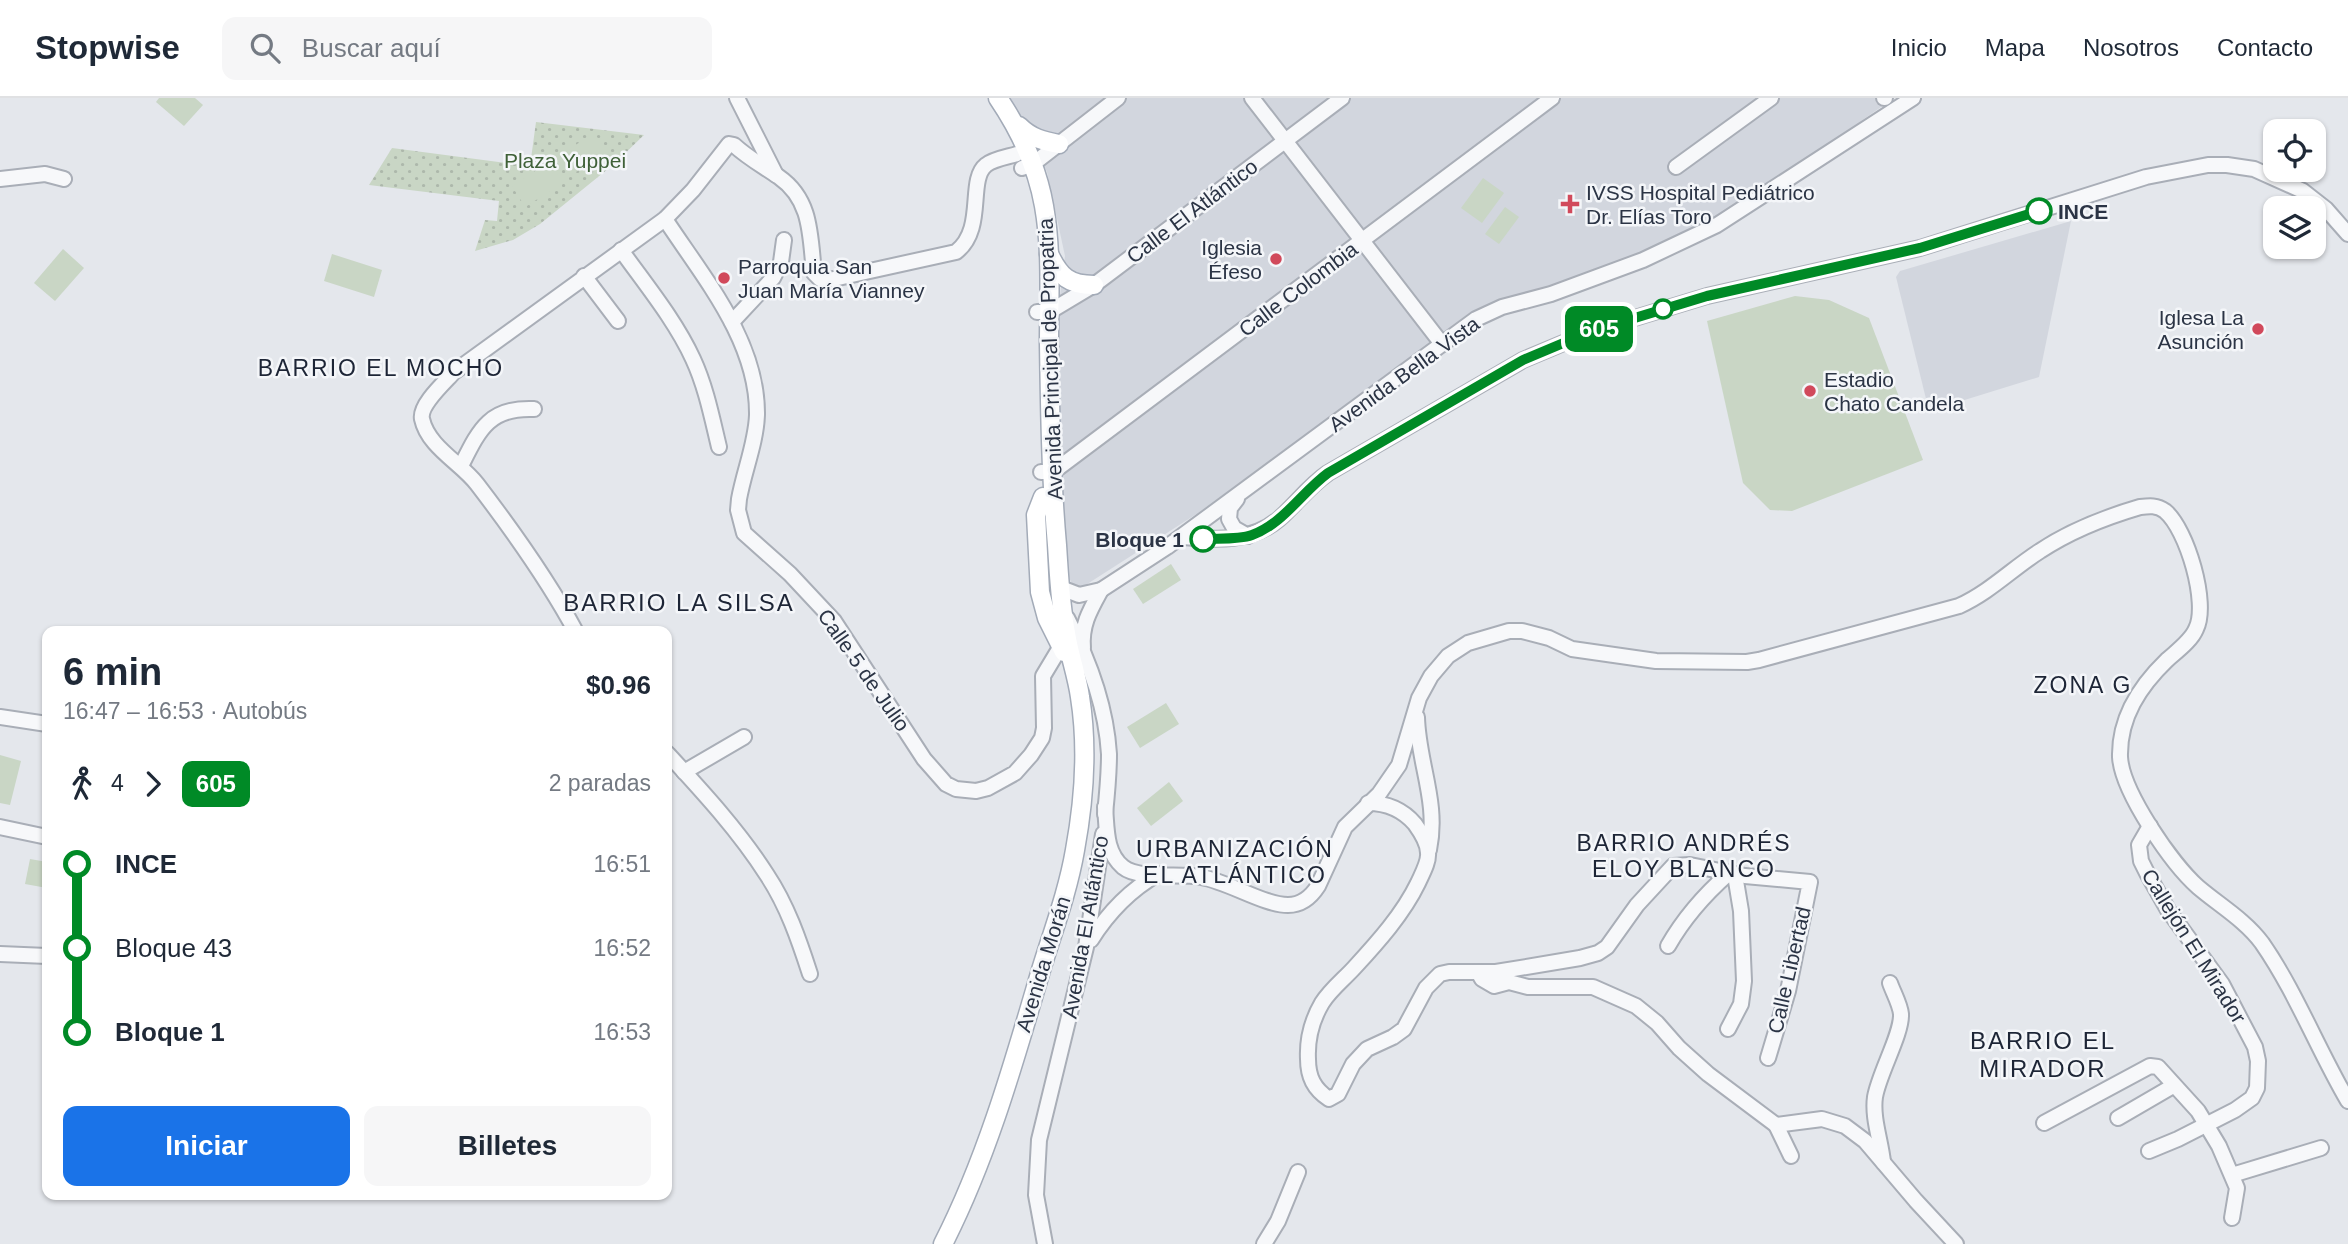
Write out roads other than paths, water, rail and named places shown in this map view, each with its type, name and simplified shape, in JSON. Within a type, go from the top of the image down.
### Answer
[{"type":"main road","name":"Avenida Principal de Propatria","points":[[984,98],[1024,162],[1044,203],[1042,234],[1047,472],[1060,588]]},
{"type":"main road","name":"Avenida Principal de Propatria","points":[[998,98],[1011,116],[1024,162]]},
{"type":"main road","points":[[1011,116],[1032,136],[1059,144]]},
{"type":"main road","name":"Avenida Principal de Propatria","points":[[1042,234],[1049,253],[1043,312]]},
{"type":"main road","points":[[1049,253],[1056,268],[1070,281],[1079,285],[1094,285]]},
{"type":"main road","name":"Avenida Principal de Propatria","points":[[1043,497],[1047,472]]},
{"type":"main road","points":[[1043,497],[1047,563],[1054,584],[1060,588]]},
{"type":"main road","name":"Avenida Morán","points":[[1043,497],[1036,514],[1038,570],[1047,618],[1076,671]]},
{"type":"main road","points":[[1038,570],[1044,588],[1064,614]]},
{"type":"main road","name":"Avenida Morán","points":[[943,1244],[978,1162],[1015,1059],[1075,852],[1082,795],[1082,710],[1076,671],[1066,635],[1060,588]]},
{"type":"street","points":[[737,98],[776,175]]},
{"type":"street","points":[[573,626],[546,580],[488,499],[461,466],[429,435],[421,417],[429,400],[454,372],[665,219],[729,144],[776,175],[797,193],[809,218],[814,273],[820,279],[829,281],[956,252],[966,242],[973,226],[983,167],[989,163],[1024,162],[1059,144],[1118,98]]},
{"type":"street","points":[[1252,98],[1442,344]]},
{"type":"street","name":"Calle El Atlántico","points":[[1043,312],[1094,285],[1342,98]]},
{"type":"street","name":"Calle Colombia","points":[[1047,472],[1212,355],[1552,98]]},
{"type":"street","points":[[1676,167],[1771,98]]},
{"type":"street","points":[[1884,98],[1893,111]]},
{"type":"street","name":"Avenida Bella Vista","points":[[1101,590],[1183,537],[1476,319],[1502,307],[1551,294],[1643,260],[1717,226],[1913,98]]},
{"type":"street","points":[[1183,537],[1201,539],[1250,536],[1264,530],[1328,473],[1523,360],[1592,331],[1697,299],[1920,248],[2146,177],[2208,165],[2254,169],[2303,191],[2326,209],[2348,234]]},
{"type":"street","points":[[0,179],[45,174],[64,179]]},
{"type":"street","name":"Calle 5 de Julio","points":[[665,219],[732,322],[750,369],[757,415],[739,499],[738,510],[744,533],[790,574],[834,621],[924,759],[946,784],[963,791],[976,791],[1004,780],[1022,766],[1042,738],[1044,676],[1061,646]]},
{"type":"street","points":[[732,322],[772,278],[781,262],[784,240]]},
{"type":"street","points":[[621,250],[670,319],[692,357],[704,387],[719,447]]},
{"type":"street","points":[[584,276],[618,321]]},
{"type":"street","points":[[461,466],[484,425],[494,416],[513,410],[534,409]]},
{"type":"street","points":[[1242,491],[1230,508],[1229,519],[1234,528],[1250,536]]},
{"type":"street","points":[[1105,807],[1108,843],[1120,865],[1140,874],[1216,880],[1279,904],[1300,903],[1318,886],[1345,827],[1386,786],[1399,765],[1424,688],[1438,666],[1458,649],[1482,637],[1522,631],[1549,638],[1573,649],[1656,661],[1759,660],[1959,606],[1974,599],[2054,542],[2099,521],[2150,505],[2166,512],[2183,536],[2194,570],[2199,611],[2194,633],[2158,669],[2131,704],[2123,729],[2121,766],[2150,826],[2183,874],[2233,914],[2260,941],[2282,976],[2348,1101]]},
{"type":"street","points":[[1060,588],[1079,595],[1101,590]]},
{"type":"street","points":[[1083,649],[1082,632],[1086,618],[1101,590]]},
{"type":"street","name":"Avenida El Atlántico","points":[[1045,1244],[1036,1195],[1039,1140],[1086,947],[1098,875],[1109,755],[1098,689],[1083,649],[1064,614]]},
{"type":"street","points":[[1417,708],[1433,830],[1429,850],[1423,872],[1411,897],[1388,929],[1324,1000],[1315,1017],[1308,1051],[1309,1076],[1312,1084],[1329,1099],[1334,1097],[1359,1056],[1404,1029],[1420,998],[1440,974],[1539,965],[1598,953],[1606,947],[1637,905],[1673,866],[1690,865],[1731,874]]},
{"type":"street","points":[[0,717],[42,722]]},
{"type":"street","points":[[684,772],[744,737]]},
{"type":"street","points":[[672,759],[748,847],[768,876],[791,920],[810,974]]},
{"type":"street","points":[[1368,803],[1384,805],[1401,812],[1417,827],[1429,850]]},
{"type":"street","name":"Callejón El Mirador","points":[[2150,826],[2139,845],[2141,861],[2168,910],[2222,984],[2258,1054],[2256,1088],[2252,1098],[2235,1110],[2206,1123]]},
{"type":"street","points":[[0,827],[42,836]]},
{"type":"street","points":[[1086,947],[1114,908],[1159,874]]},
{"type":"street","points":[[1668,946],[1687,915],[1731,874]]},
{"type":"street","points":[[1728,1029],[1741,1004],[1744,981],[1741,911],[1731,874]]},
{"type":"street","name":"Calle Libertad","points":[[1731,874],[1810,882],[1788,991],[1768,1059]]},
{"type":"street","points":[[0,954],[42,956]]},
{"type":"street","points":[[1478,972],[1482,979],[1494,986],[1509,982],[1528,987],[1593,987],[1624,1000],[1647,1014],[1708,1074],[1776,1125],[1791,1156]]},
{"type":"street","points":[[1883,1164],[1874,1107],[1875,1095],[1901,1014],[1890,983]]},
{"type":"street","points":[[2045,1123],[2150,1066],[2158,1067],[2206,1123],[2232,1175],[2237,1188],[2232,1218]]},
{"type":"street","points":[[2118,1118],[2173,1086]]},
{"type":"street","points":[[1776,1125],[1808,1120],[1834,1121],[1865,1141],[1956,1244]]},
{"type":"street","points":[[2149,1151],[2206,1123]]},
{"type":"street","points":[[2232,1175],[2321,1148]]},
{"type":"street","points":[[1264,1244],[1279,1222],[1298,1172]]},
{"type":"place","name":"IVSS Hospital Pediátrico Dr. Elías Toro","points":[[1570,204]]},
{"type":"place","name":"INCE","points":[[2039,211]]},
{"type":"place","name":"Iglesia Éfeso","points":[[1276,259]]},
{"type":"place","name":"Parroquia San Juan María Vianney","points":[[724,278]]},
{"type":"place","name":"Iglesa La Asunción","points":[[2258,329]]},
{"type":"place","name":"Estadio Chato Candela","points":[[1810,391]]},
{"type":"place","name":"Bloque 1","points":[[1203,539]]},
{"type":"district","name":"BARRIO EL MOCHO","points":[[381,368]]},
{"type":"district","name":"BARRIO LA SILSA","points":[[679,602]]},
{"type":"district","name":"ZONA G","points":[[2083,685]]},
{"type":"district","name":"BARRIO ANDRÉS ELOY BLANCO","points":[[1684,856]]},
{"type":"district","name":"URBANIZACIÓN EL ATLÁNTICO","points":[[1235,862]]},
{"type":"district","name":"BARRIO EL MIRADOR","points":[[2043,1054]]},
{"type":"park label","name":"Plaza Yuppei","points":[[565,160]]}]
